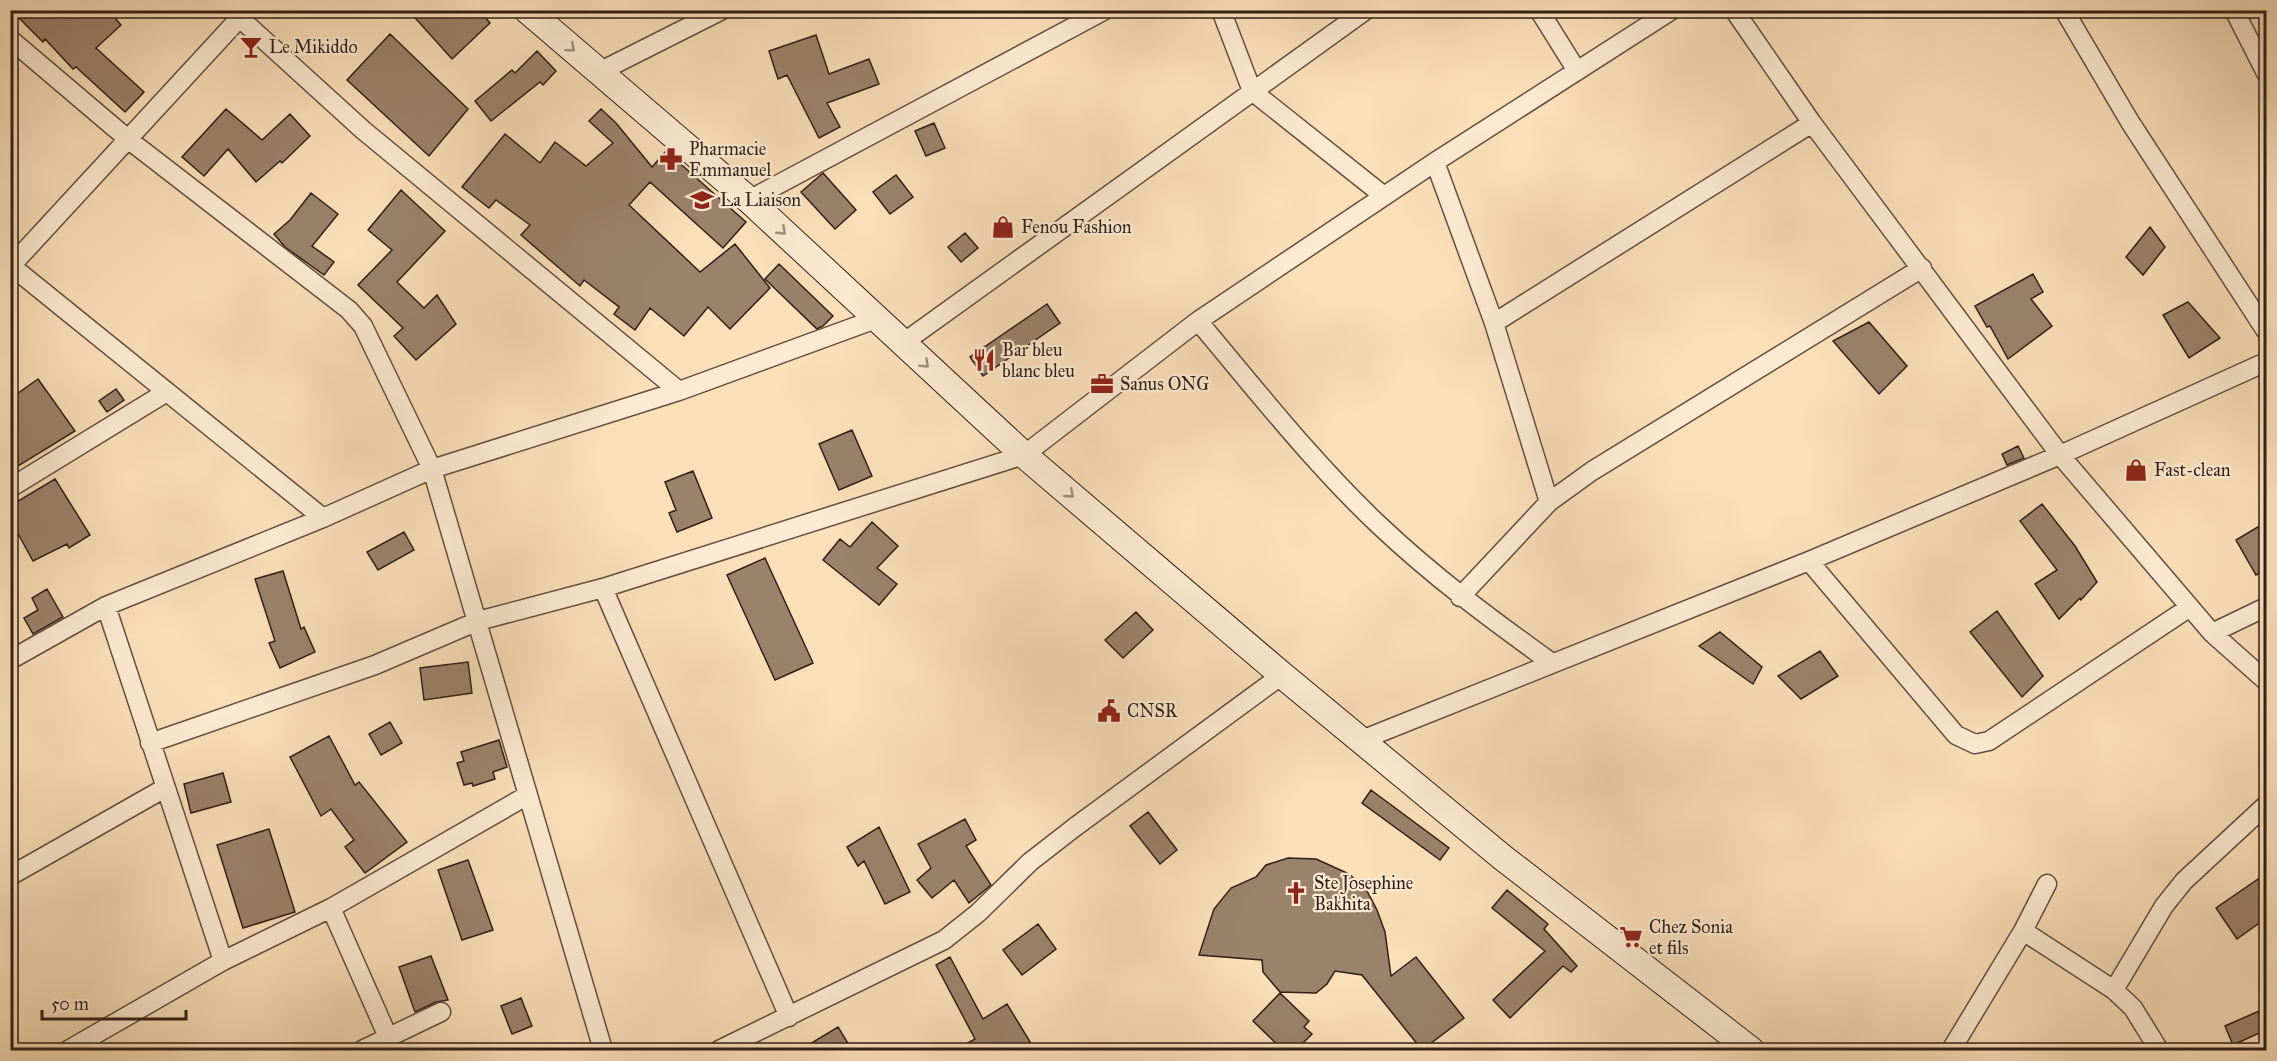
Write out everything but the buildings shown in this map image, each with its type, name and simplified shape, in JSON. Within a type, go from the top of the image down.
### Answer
[{"type":"main road","points":[[527,10],[749,200],[1024,455],[1359,741],[1502,857],[1751,1050]]},
{"type":"street","points":[[599,72],[722,10]]},
{"type":"street","points":[[749,200],[1105,10]]},
{"type":"street","points":[[1221,10],[1252,91],[1384,196]]},
{"type":"street","points":[[903,343],[1366,10]]},
{"type":"street","points":[[1539,10],[1577,71]]},
{"type":"street","points":[[150,743],[375,665],[478,621],[603,588],[1024,455],[1198,321],[1435,162],[1672,10]]},
{"type":"street","points":[[1734,10],[1812,123],[2060,455],[2212,633],[2266,681]]},
{"type":"street","points":[[2064,10],[2136,132],[2266,331]]},
{"type":"street","points":[[2234,10],[2266,73]]},
{"type":"street","points":[[323,518],[165,393],[11,266],[129,140],[239,13],[363,130],[679,391]]},
{"type":"street","points":[[10,39],[129,140],[356,317],[432,469],[603,1050]]},
{"type":"street","points":[[1494,323],[1812,123]]},
{"type":"street","points":[[1435,162],[1494,323],[1550,501]]},
{"type":"street","points":[[1460,597],[1550,501],[1592,471],[1922,268]]},
{"type":"street","points":[[10,660],[106,606],[323,518],[432,469],[679,391],[876,319]]},
{"type":"street","points":[[1198,321],[1344,490],[1460,597],[1552,663]]},
{"type":"street","points":[[1359,741],[1809,561],[2060,455],[2266,362]]},
{"type":"street","points":[[10,488],[165,393]]},
{"type":"street","points":[[1809,561],[1956,735],[1975,744],[1989,741],[2190,607]]},
{"type":"street","points":[[603,588],[789,1017]]},
{"type":"street","points":[[106,606],[224,961]]},
{"type":"street","points":[[2212,633],[2266,607]]},
{"type":"street","points":[[719,1050],[944,940],[1066,834],[1282,675]]},
{"type":"street","points":[[10,876],[165,788]]},
{"type":"street","points":[[68,1050],[224,961],[331,908],[528,795]]},
{"type":"street","points":[[2114,990],[2164,906],[2184,881],[2266,805]]},
{"type":"street","points":[[1951,1050],[2023,930],[2047,884]]},
{"type":"street","points":[[331,908],[388,1036]]},
{"type":"street","points":[[2023,930],[2114,990],[2133,1008],[2159,1050]]},
{"type":"street","points":[[362,1050],[441,1012]]},
{"type":"place","name":"Le Mikiddo","points":[[251,47]]},
{"type":"place","name":"Pharmacie Emmanuel","points":[[671,159]]},
{"type":"place","name":"La Liaison","points":[[702,200]]},
{"type":"place","name":"Fenou Fashion","points":[[1003,227]]},
{"type":"place","name":"Bar bleu blanc bleu","points":[[984,360]]},
{"type":"place","name":"Sanus ONG","points":[[1102,384]]},
{"type":"place","name":"Fast-clean","points":[[2136,470]]},
{"type":"place","name":"CNSR","points":[[1109,711]]},
{"type":"place","name":"Ste Josephine Bakhita","points":[[1296,893]]},
{"type":"place","name":"Chez Sonia et fils","points":[[1631,937]]}]
